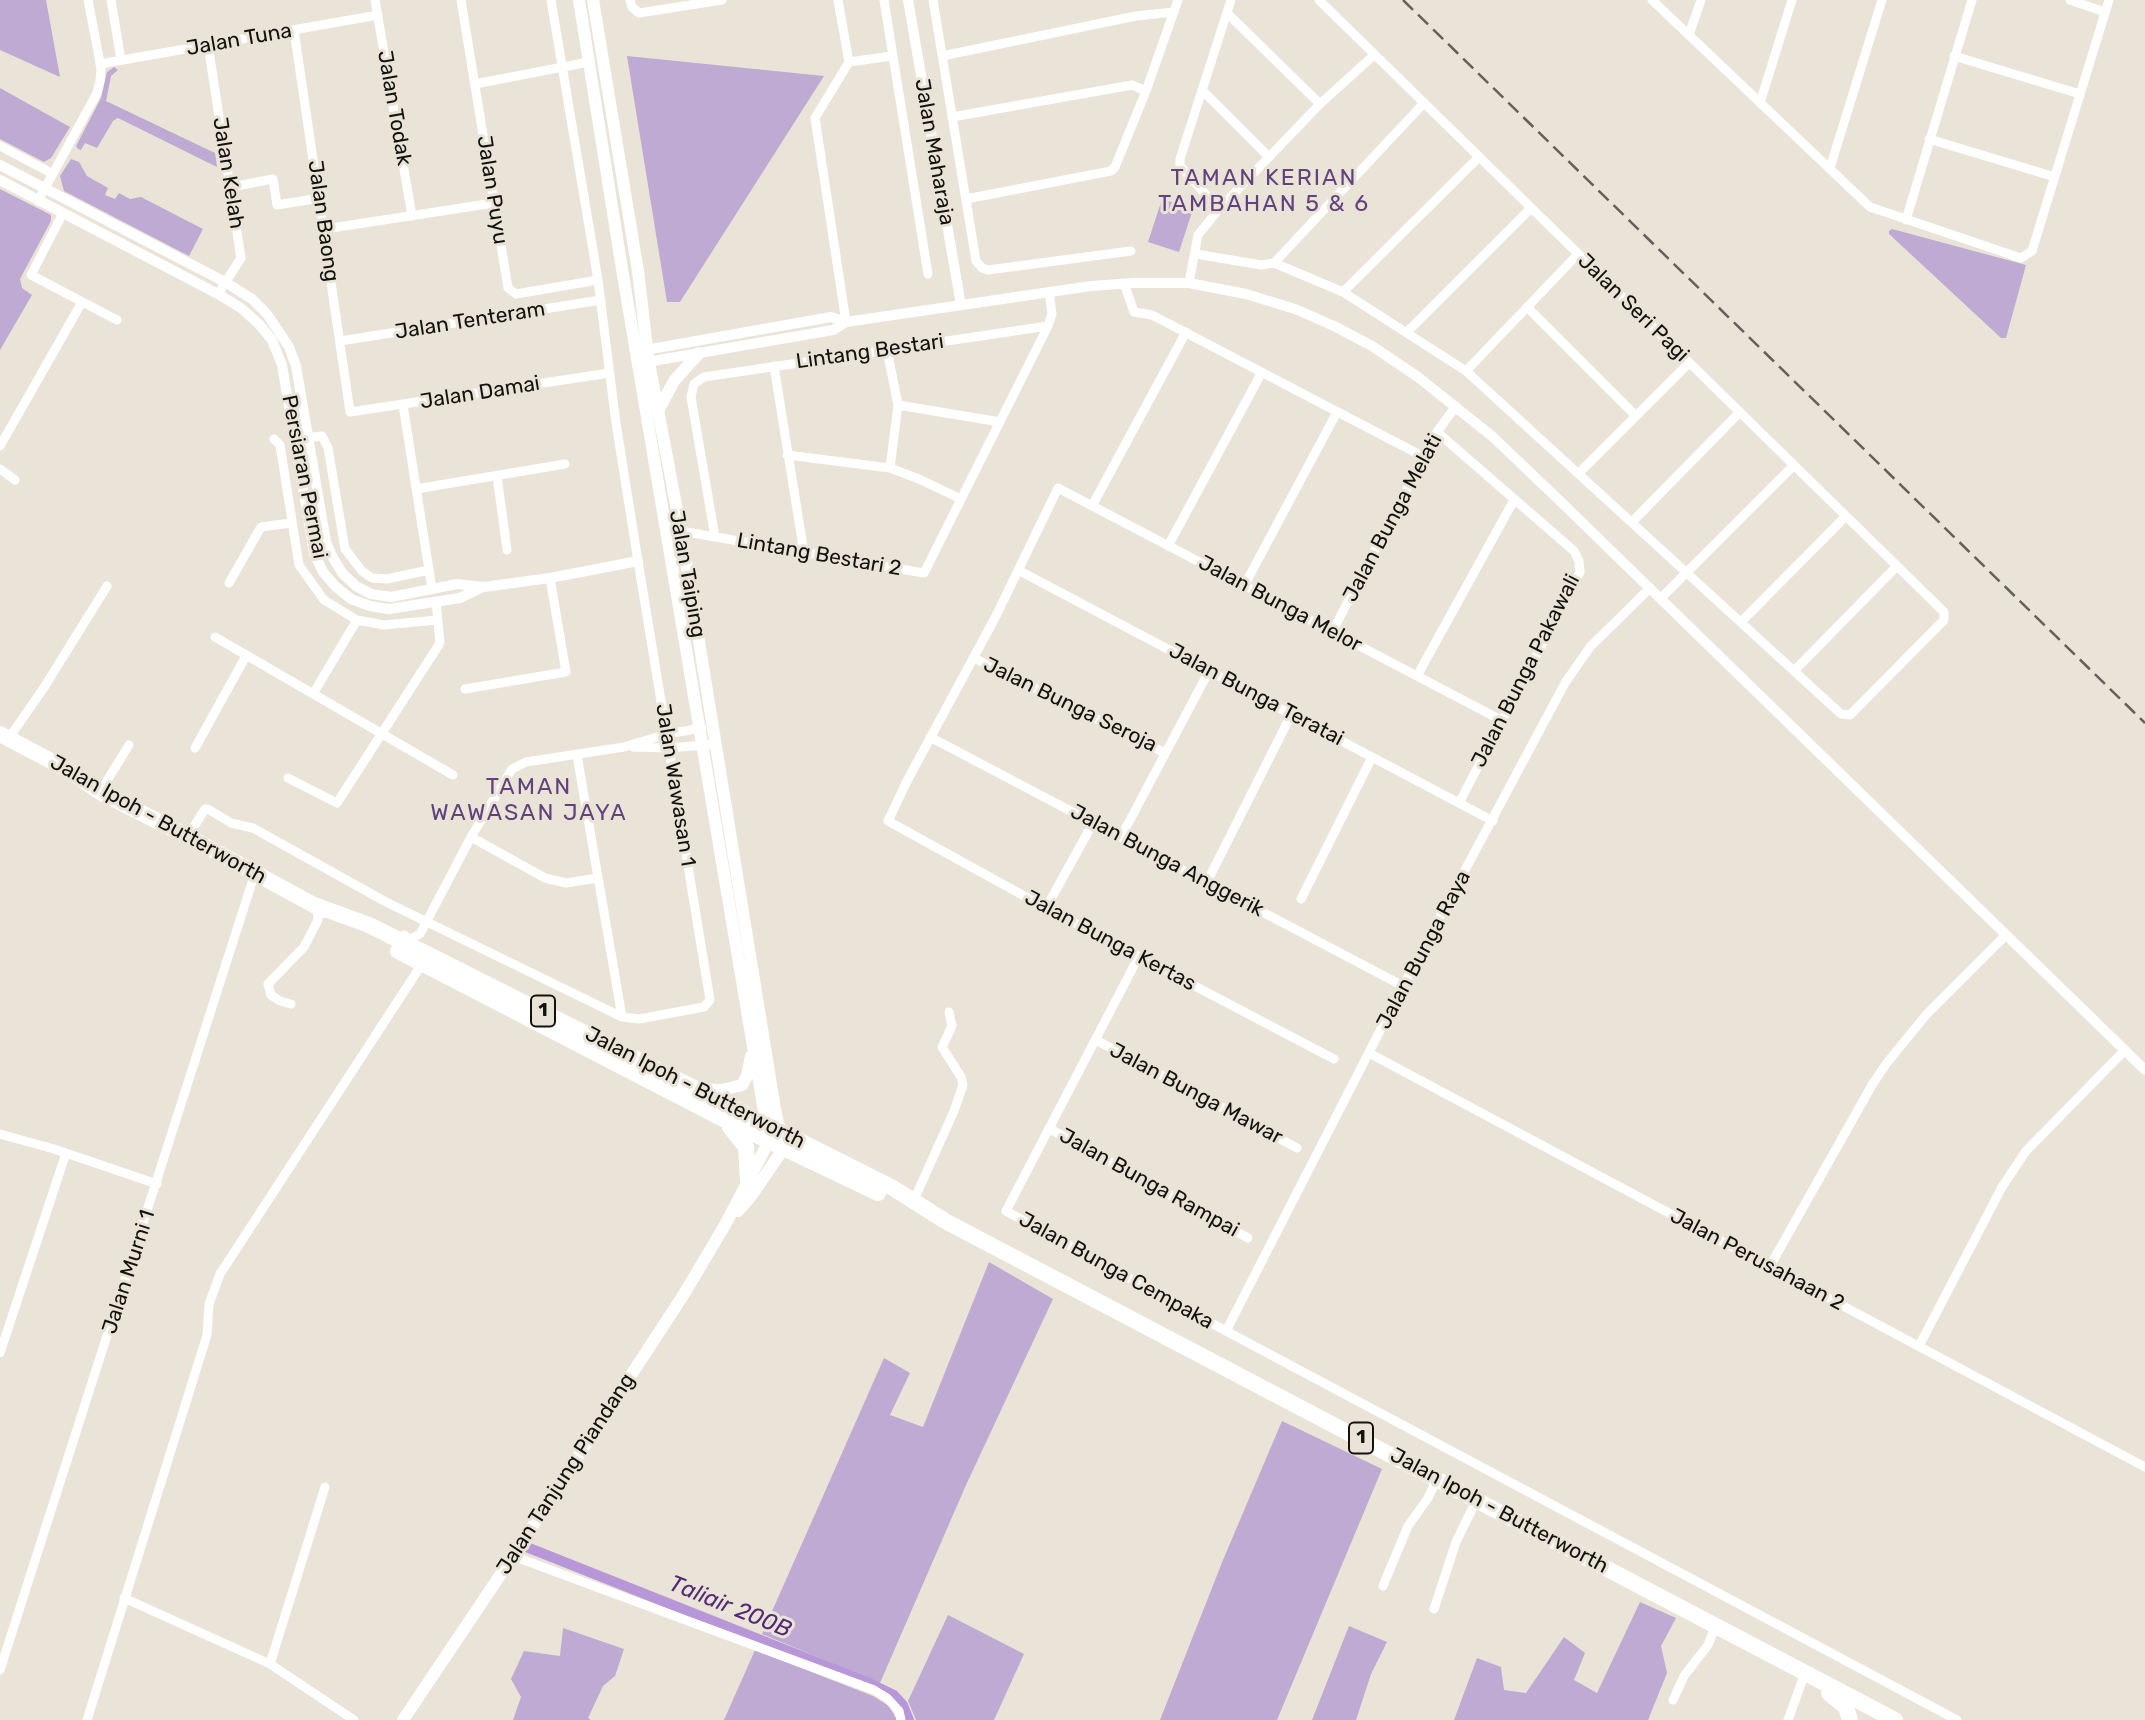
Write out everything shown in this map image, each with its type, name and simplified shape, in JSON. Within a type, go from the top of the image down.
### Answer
[{"type":"highway","name":"Jalan Ipoh - Butterworth","points":[[5,736],[68,770],[100,792],[255,873],[316,918],[422,964],[723,1119],[775,1136]]},
{"type":"highway","name":"Jalan Ipoh - Butterworth","points":[[316,918],[369,925],[700,1089],[775,1136],[888,1197],[915,1204],[1895,1720]]},
{"type":"highway","points":[[723,1119],[746,1147],[748,1181]]},
{"type":"highway","points":[[1805,1674],[1846,1707],[1852,1720]]},
{"type":"highway","points":[[1864,1720],[1881,1720]]},
{"type":"main road","name":"Jalan Taiping","points":[[579,0],[642,357],[699,729],[753,1046],[775,1136]]},
{"type":"main road","name":"Jalan Taiping","points":[[593,0],[638,271],[642,357],[658,411],[681,531],[775,1136]]},
{"type":"main road","points":[[658,411],[674,381],[699,353]]},
{"type":"main road","points":[[700,1089],[722,1090],[742,1085],[747,1076],[753,1046]]},
{"type":"main road","name":"Jalan Tanjung Piandang","points":[[403,1720],[684,1294],[775,1136]]},
{"type":"main road","name":"Jalan Tanjung Piandang","points":[[725,1225],[751,1195],[775,1136]]},
{"type":"street","points":[[38,201],[97,93],[100,64],[89,0]]},
{"type":"street","points":[[111,0],[121,60]]},
{"type":"street","name":"Jalan Todak","points":[[375,0],[412,216]]},
{"type":"street","name":"Jalan Puyu","points":[[461,0],[509,288],[516,294],[598,280]]},
{"type":"street","name":"Jalan Wawasan 1","points":[[551,0],[598,280],[638,561],[710,1000],[704,1007],[639,1019],[622,1017]]},
{"type":"street","points":[[630,0],[632,7],[639,13],[722,0]]},
{"type":"street","points":[[838,0],[849,62],[815,118],[846,322]]},
{"type":"street","points":[[884,0],[928,274]]},
{"type":"street","name":"Jalan Maharaja","points":[[908,0],[961,304]]},
{"type":"street","points":[[933,0],[976,261],[988,270],[1131,251]]},
{"type":"street","points":[[966,199],[1111,171],[1146,91],[1178,0]]},
{"type":"street","points":[[1219,209],[1180,166],[1180,159],[1231,0]]},
{"type":"street","name":"Jalan Seri Pagi","points":[[1319,0],[1944,612],[1944,620],[1850,715],[1840,714],[1794,671]]},
{"type":"street","points":[[1652,0],[1870,207],[2021,258],[2032,251],[2109,0]]},
{"type":"street","points":[[1689,35],[1701,0]]},
{"type":"street","points":[[1760,103],[1792,0]]},
{"type":"street","points":[[1830,168],[1882,0]]},
{"type":"street","points":[[1906,220],[1972,0]]},
{"type":"street","points":[[2070,0],[2105,12]]},
{"type":"street","points":[[942,56],[1136,16],[1174,12]]},
{"type":"street","points":[[1227,14],[1320,104]]},
{"type":"street","name":"Jalan Tuna","points":[[100,64],[378,15]]},
{"type":"street","name":"Jalan Baong","points":[[294,30],[350,412]]},
{"type":"street","name":"Jalan Kelah","points":[[208,45],[242,258],[218,294]]},
{"type":"street","points":[[1189,283],[1198,235],[1219,209],[1320,104],[1374,55]]},
{"type":"street","points":[[849,62],[891,56]]},
{"type":"street","points":[[1954,56],[2080,94]]},
{"type":"street","points":[[475,84],[589,62]]},
{"type":"street","points":[[952,117],[1132,85],[1146,91]]},
{"type":"street","points":[[1202,90],[1269,156]]},
{"type":"street","points":[[1274,263],[1424,103]]},
{"type":"street","points":[[1929,139],[2055,177]]},
{"type":"street","points":[[0,146],[53,174]]},
{"type":"street","points":[[1343,292],[1479,157]]},
{"type":"street","name":"Persiaran Permai","points":[[0,165],[225,282],[252,299],[267,314],[289,347],[296,366],[326,542],[332,558],[356,586],[372,594],[391,597],[457,584],[484,587]]},
{"type":"street","points":[[231,187],[273,179],[277,205],[320,198]]},
{"type":"street","name":"Persiaran Permai","points":[[0,180],[218,294],[241,308],[272,340],[282,365],[314,553],[323,572],[335,586],[351,599],[389,610],[460,598],[484,587]]},
{"type":"street","points":[[324,229],[494,203]]},
{"type":"street","points":[[1407,332],[1531,208]]},
{"type":"street","points":[[62,213],[31,275],[117,320]]},
{"type":"street","points":[[1196,254],[1261,265],[1274,263],[1343,292],[1466,371],[1794,671],[1896,566]]},
{"type":"street","points":[[1466,371],[1578,254]]},
{"type":"street","points":[[642,357],[699,353],[833,330],[846,322],[1124,283],[1189,283],[1246,294],[1296,309],[1334,326],[1372,346],[1456,406],[1550,491],[2145,1070]]},
{"type":"street","points":[[1124,283],[1134,312],[1152,315],[1424,457]]},
{"type":"street","points":[[787,455],[890,468],[919,478],[961,499],[1048,326],[1052,314],[1049,292]]},
{"type":"street","name":"Jalan Tenteram","points":[[340,341],[601,300]]},
{"type":"street","points":[[0,446],[82,302]]},
{"type":"street","points":[[1527,307],[1636,416]]},
{"type":"street","points":[[642,357],[831,317],[846,322]]},
{"type":"street","name":"Lintang Bestari","points":[[715,537],[691,397],[694,384],[704,377],[1048,326]]},
{"type":"street","points":[[1092,506],[1186,332]]},
{"type":"street","points":[[887,350],[898,405],[890,468]]},
{"type":"street","points":[[1579,473],[1689,363]]},
{"type":"street","points":[[774,366],[804,553]]},
{"type":"street","points":[[1168,546],[1262,372]]},
{"type":"street","name":"Jalan Damai","points":[[350,412],[610,373]]},
{"type":"street","points":[[402,405],[432,589]]},
{"type":"street","points":[[898,405],[1000,422]]},
{"type":"street","name":"Jalan Bunga Melati","points":[[1332,632],[1437,432],[1456,406]]},
{"type":"street","points":[[1244,586],[1337,412]]},
{"type":"street","points":[[1632,522],[1740,412]]},
{"type":"street","name":"Jalan Bunga Pakawali","points":[[1437,432],[1574,551],[1580,572],[1459,803]]},
{"type":"street","points":[[296,439],[322,436],[328,448],[345,549],[354,562],[372,578],[387,579],[429,570]]},
{"type":"street","points":[[274,439],[280,445],[299,565],[324,600],[357,620],[384,625],[437,620]]},
{"type":"street","points":[[416,489],[565,464]]},
{"type":"street","points":[[1661,598],[1794,465]]},
{"type":"street","points":[[0,470],[15,480]]},
{"type":"street","points":[[497,475],[507,550]]},
{"type":"street","name":"Jalan Bunga Melor","points":[[1018,570],[1058,488],[1502,720]]},
{"type":"street","name":"Lintang Bestari 2","points":[[681,531],[924,573],[961,499]]},
{"type":"street","points":[[1417,676],[1514,500]]},
{"type":"street","points":[[1741,622],[1846,516]]},
{"type":"street","points":[[229,583],[261,527],[291,523]]},
{"type":"street","points":[[484,587],[550,578],[638,561]]},
{"type":"street","points":[[930,737],[1018,570]]},
{"type":"street","name":"Jalan Bunga Teratai","points":[[1018,570],[1493,821]]},
{"type":"street","points":[[466,690],[566,672],[550,578]]},
{"type":"street","points":[[5,736],[43,689],[107,586]]},
{"type":"street","name":"Jalan Bunga Raya","points":[[1226,1331],[1404,986],[1565,683],[1590,647],[1650,588]]},
{"type":"street","points":[[288,778],[337,803],[440,643],[436,602]]},
{"type":"street","points":[[313,694],[357,620]]},
{"type":"street","points":[[215,637],[453,775]]},
{"type":"street","points":[[195,748],[246,656]]},
{"type":"street","name":"Jalan Bunga Seroja","points":[[974,658],[1166,753]]},
{"type":"street","points":[[1121,837],[1209,671]]},
{"type":"street","points":[[1207,882],[1289,719]]},
{"type":"street","points":[[390,935],[400,933],[410,939],[420,934],[471,837],[512,769],[527,762],[624,747],[667,734],[713,726]]},
{"type":"street","name":"Jalan Bunga Kertas","points":[[930,737],[888,821],[1046,908],[1334,1059]]},
{"type":"street","name":"Jalan Bunga Anggerik","points":[[930,737],[1404,986]]},
{"type":"street","points":[[624,747],[669,748],[716,744]]},
{"type":"street","points":[[100,792],[129,745]]},
{"type":"street","points":[[577,755],[622,1017]]},
{"type":"street","points":[[1301,899],[1372,757]]},
{"type":"street","points":[[188,836],[206,808],[231,823],[253,828],[427,922],[622,1017]]},
{"type":"street","points":[[1046,908],[1093,822]]},
{"type":"street","points":[[471,837],[545,878],[566,883],[598,878]]},
{"type":"street","name":"Jalan Murni 1","points":[[0,1670],[255,873]]},
{"type":"street","points":[[291,1004],[271,995],[268,984],[302,951],[316,918]]},
{"type":"street","points":[[420,934],[423,944],[442,953],[444,962]]},
{"type":"street","points":[[1770,1266],[1871,1085],[1926,1016],[2006,935]]},
{"type":"street","points":[[1050,1129],[1139,956]]},
{"type":"street","points":[[88,1720],[207,1335],[209,1304],[220,1274],[422,964]]},
{"type":"street","points":[[915,1204],[963,1086],[961,1077],[942,1047],[952,1026],[949,1012]]},
{"type":"street","name":"Jalan Bunga Mawar","points":[[1096,1040],[1297,1148]]},
{"type":"street","points":[[1919,1346],[2002,1187],[2026,1151],[2125,1050]]},
{"type":"street","name":"Jalan Perusahaan 2","points":[[1369,1053],[2145,1467]]},
{"type":"street","name":"Jalan Bunga Cempaka","points":[[1050,1129],[1006,1211],[1957,1720]]},
{"type":"street","name":"Jalan Bunga Rampai","points":[[1050,1129],[1248,1238]]},
{"type":"street","points":[[0,1134],[157,1184]]},
{"type":"street","points":[[0,1353],[66,1153]]},
{"type":"street","points":[[1383,1586],[1408,1526],[1428,1498],[1437,1479]]},
{"type":"street","points":[[270,1664],[325,1487]]},
{"type":"street","points":[[1434,1609],[1456,1542],[1476,1501]]},
{"type":"street","points":[[513,1556],[874,1690],[887,1698],[899,1711],[901,1720]]},
{"type":"street","points":[[124,1598],[270,1664],[354,1720]]},
{"type":"street","points":[[1673,1700],[1684,1676],[1708,1645],[1716,1625]]},
{"type":"street","points":[[1788,1720],[1805,1674]]},
{"type":"street","points":[[1852,1720],[1860,1702]]},
{"type":"shaded area","points":[[0,0],[46,0],[60,77],[0,50]]},
{"type":"shaded area","points":[[627,56],[824,76],[680,302],[667,302]]},
{"type":"shaded area","points":[[114,67],[118,70],[111,76],[106,101],[215,153],[217,167],[118,118],[113,121],[97,148],[85,143],[81,150],[78,149],[76,146],[101,98],[107,72]]},
{"type":"shaded area","points":[[0,88],[70,127],[51,158],[44,162],[0,139]]},
{"type":"shaded area","points":[[71,159],[79,162],[87,176],[108,188],[105,195],[115,199],[119,193],[130,199],[141,197],[203,229],[189,256],[64,191],[60,176]]},
{"type":"shaded area","points":[[0,189],[51,215],[51,221],[20,279],[22,288],[32,295],[0,350]]},
{"type":"shaded area","points":[[1162,199],[1193,209],[1179,252],[1148,242]]},
{"type":"shaded area","points":[[1892,229],[2026,265],[2006,338],[2001,338],[1889,234]]},
{"type":"shaded area","points":[[989,1262],[1053,1299],[966,1485],[880,1683],[762,1634],[884,1358],[910,1373],[890,1415],[923,1427]]},
{"type":"shaded area","points":[[1282,1421],[1382,1469],[1277,1720],[1160,1720],[1223,1560]]},
{"type":"shaded area","points":[[1640,1602],[1676,1618],[1661,1646],[1667,1673],[1648,1720],[1454,1720],[1477,1658],[1501,1667],[1504,1690],[1526,1693],[1564,1637],[1585,1653],[1574,1680],[1597,1693]]},
{"type":"shaded area","points":[[948,1615],[1024,1654],[994,1720],[916,1720],[908,1701]]},
{"type":"shaded area","points":[[1349,1626],[1387,1642],[1371,1674],[1356,1720],[1312,1720]]},
{"type":"shaded area","points":[[563,1628],[624,1649],[615,1676],[603,1686],[588,1718],[591,1720],[513,1720],[521,1697],[511,1679],[524,1651],[560,1656]]},
{"type":"shaded area","points":[[755,1650],[873,1696],[889,1706],[897,1720],[724,1720]]},
{"type":"waterway","name":"Taliair 200B","points":[[524,1546],[869,1683],[894,1695],[903,1705],[909,1720]]},
{"type":"railway","points":[[1403,0],[2145,723]]},
{"type":"district","name":"TAMAN KERIAN TAMBAHAN 5 & 6","points":[[1264,191]]},
{"type":"district","name":"TAMAN WAWASAN JAYA","points":[[529,800]]}]
